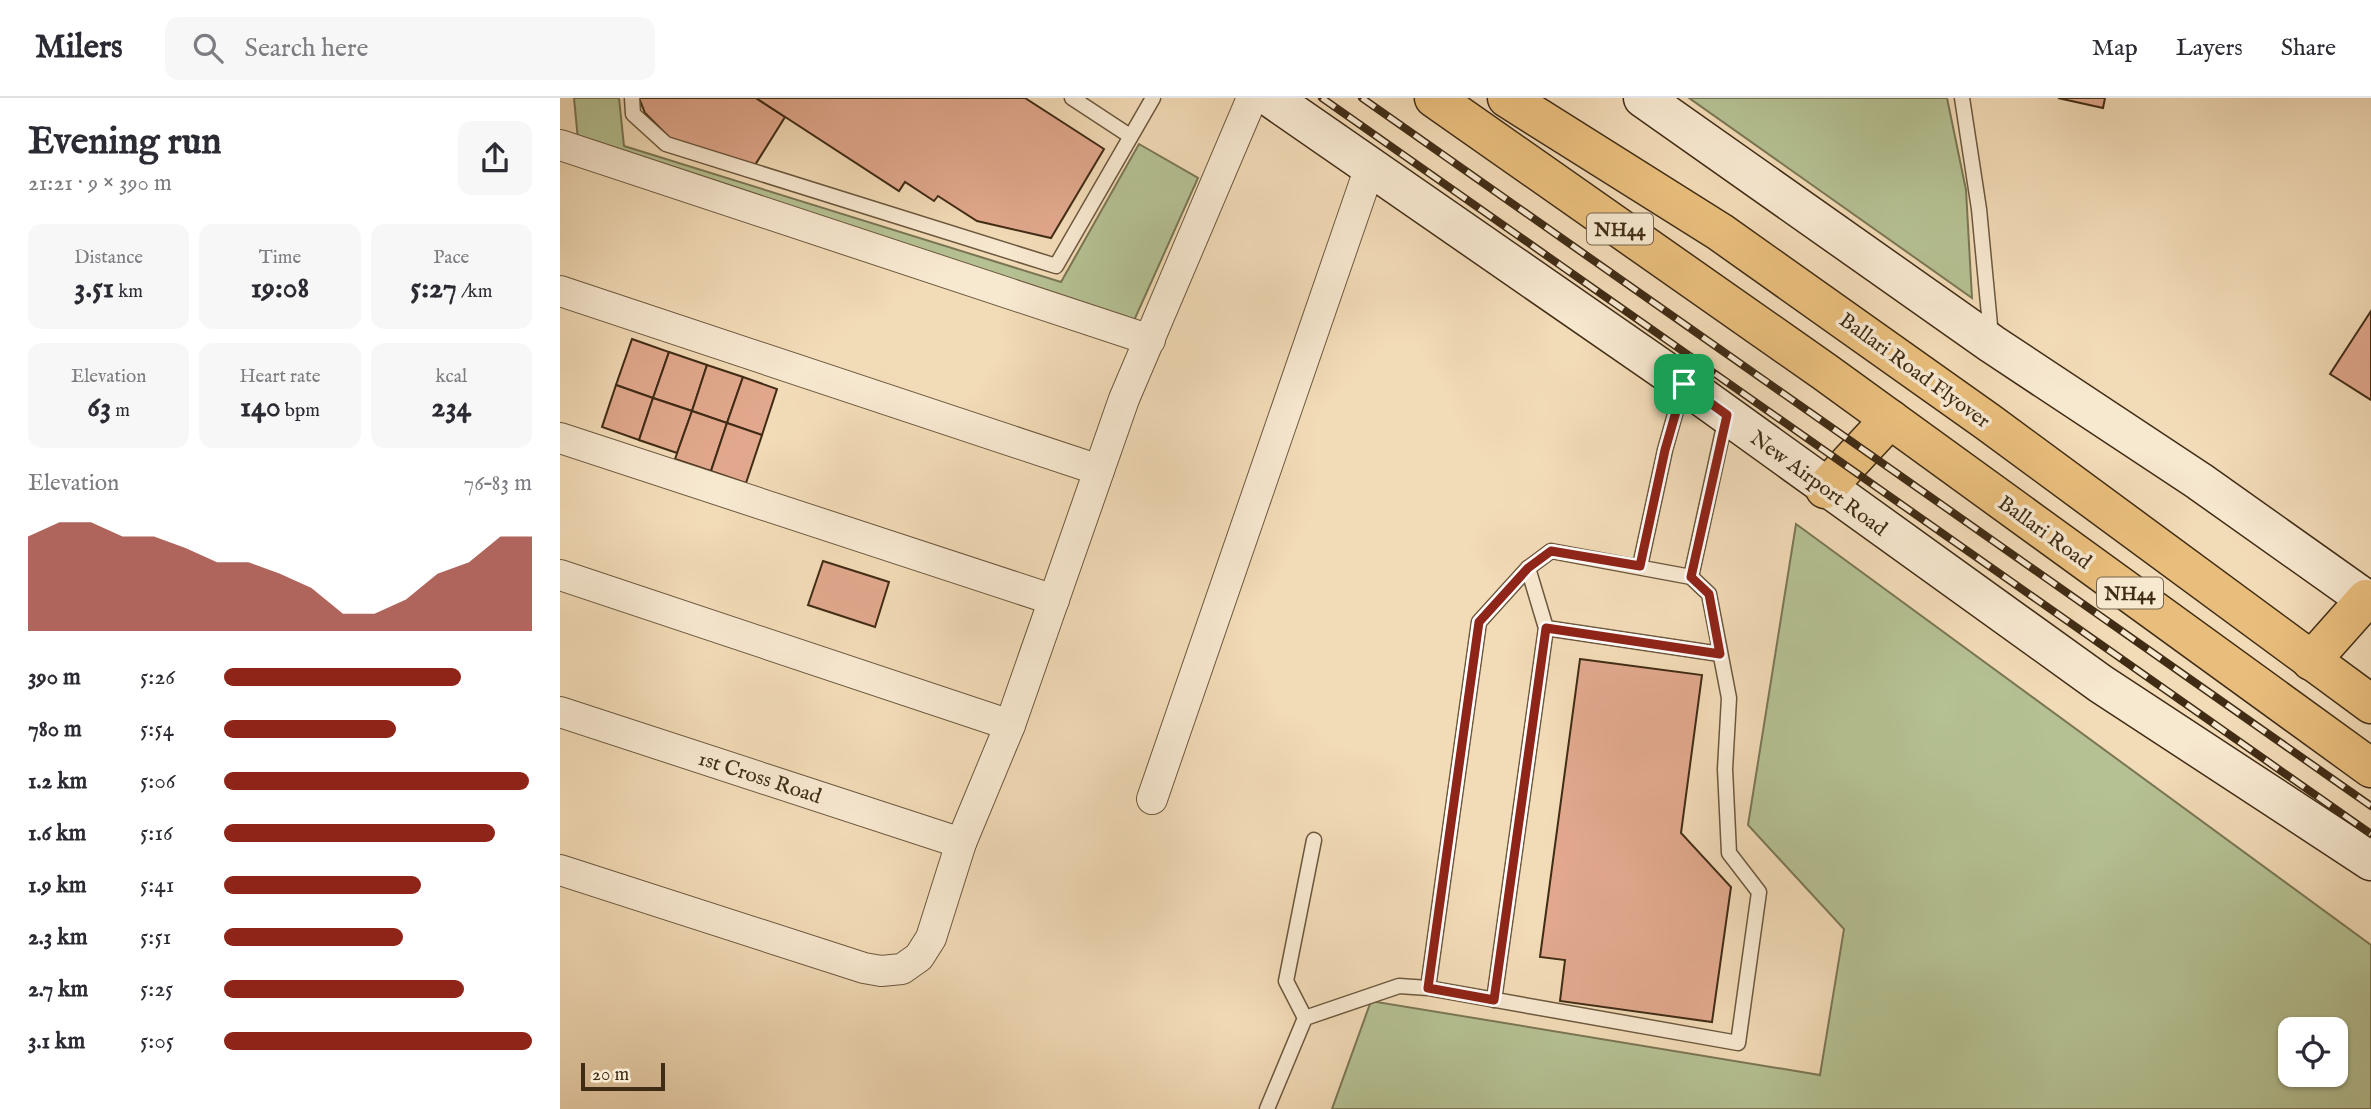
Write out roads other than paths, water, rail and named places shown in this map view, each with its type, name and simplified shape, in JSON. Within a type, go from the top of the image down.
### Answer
[{"type":"highway","name":"NH44","points":[[1434,98],[1890,419]]},
{"type":"highway","name":"Ballari Road Flyover","points":[[1507,98],[1720,232],[2311,661]]},
{"type":"highway","points":[[1825,489],[1890,419]]},
{"type":"highway","name":"Ballari Road","points":[[1890,419],[2371,768]]},
{"type":"highway","points":[[2311,661],[2368,601]]},
{"type":"highway","name":"NH44","points":[[2311,661],[2371,704]]},
{"type":"street","points":[[560,870],[881,971],[902,969],[919,957],[925,947],[961,843],[1010,725],[1124,399],[1252,98]]},
{"type":"street","name":"New Airport Road","points":[[1271,98],[1684,384],[1825,489],[2101,684],[2371,861]]},
{"type":"street","points":[[1643,98],[1992,344],[2199,481],[2368,601]]},
{"type":"street","points":[[560,145],[1150,340]]},
{"type":"street","points":[[1152,799],[1370,167]]},
{"type":"street","points":[[560,291],[1099,470]]},
{"type":"street","points":[[560,438],[1054,600]]},
{"type":"street","points":[[560,575],[1010,725]]},
{"type":"street","name":"1st Cross Road","points":[[560,712],[961,843]]},
{"type":"lane","points":[[632,98],[633,114],[666,144],[1056,266],[1153,98]]},
{"type":"lane","points":[[1072,98],[1130,136]]},
{"type":"lane","points":[[1962,98],[1979,209],[1992,344]]},
{"type":"lane","points":[[1640,566],[1665,450],[1684,384]]},
{"type":"lane","points":[[1691,577],[1727,415]]},
{"type":"lane","points":[[1267,1109],[1305,1018],[1399,986],[1428,988],[1738,1043],[1759,892],[1729,853],[1725,769],[1729,698],[1709,594],[1691,577],[1551,551],[1528,568],[1479,622],[1428,988]]},
{"type":"lane","points":[[1494,1000],[1546,628],[1528,568]]},
{"type":"lane","points":[[1546,628],[1720,654]]},
{"type":"lane","points":[[1305,1018],[1286,981],[1314,840]]},
{"type":"railway","points":[[1322,98],[2371,834]]},
{"type":"railway","points":[[1362,98],[2371,806]]}]
